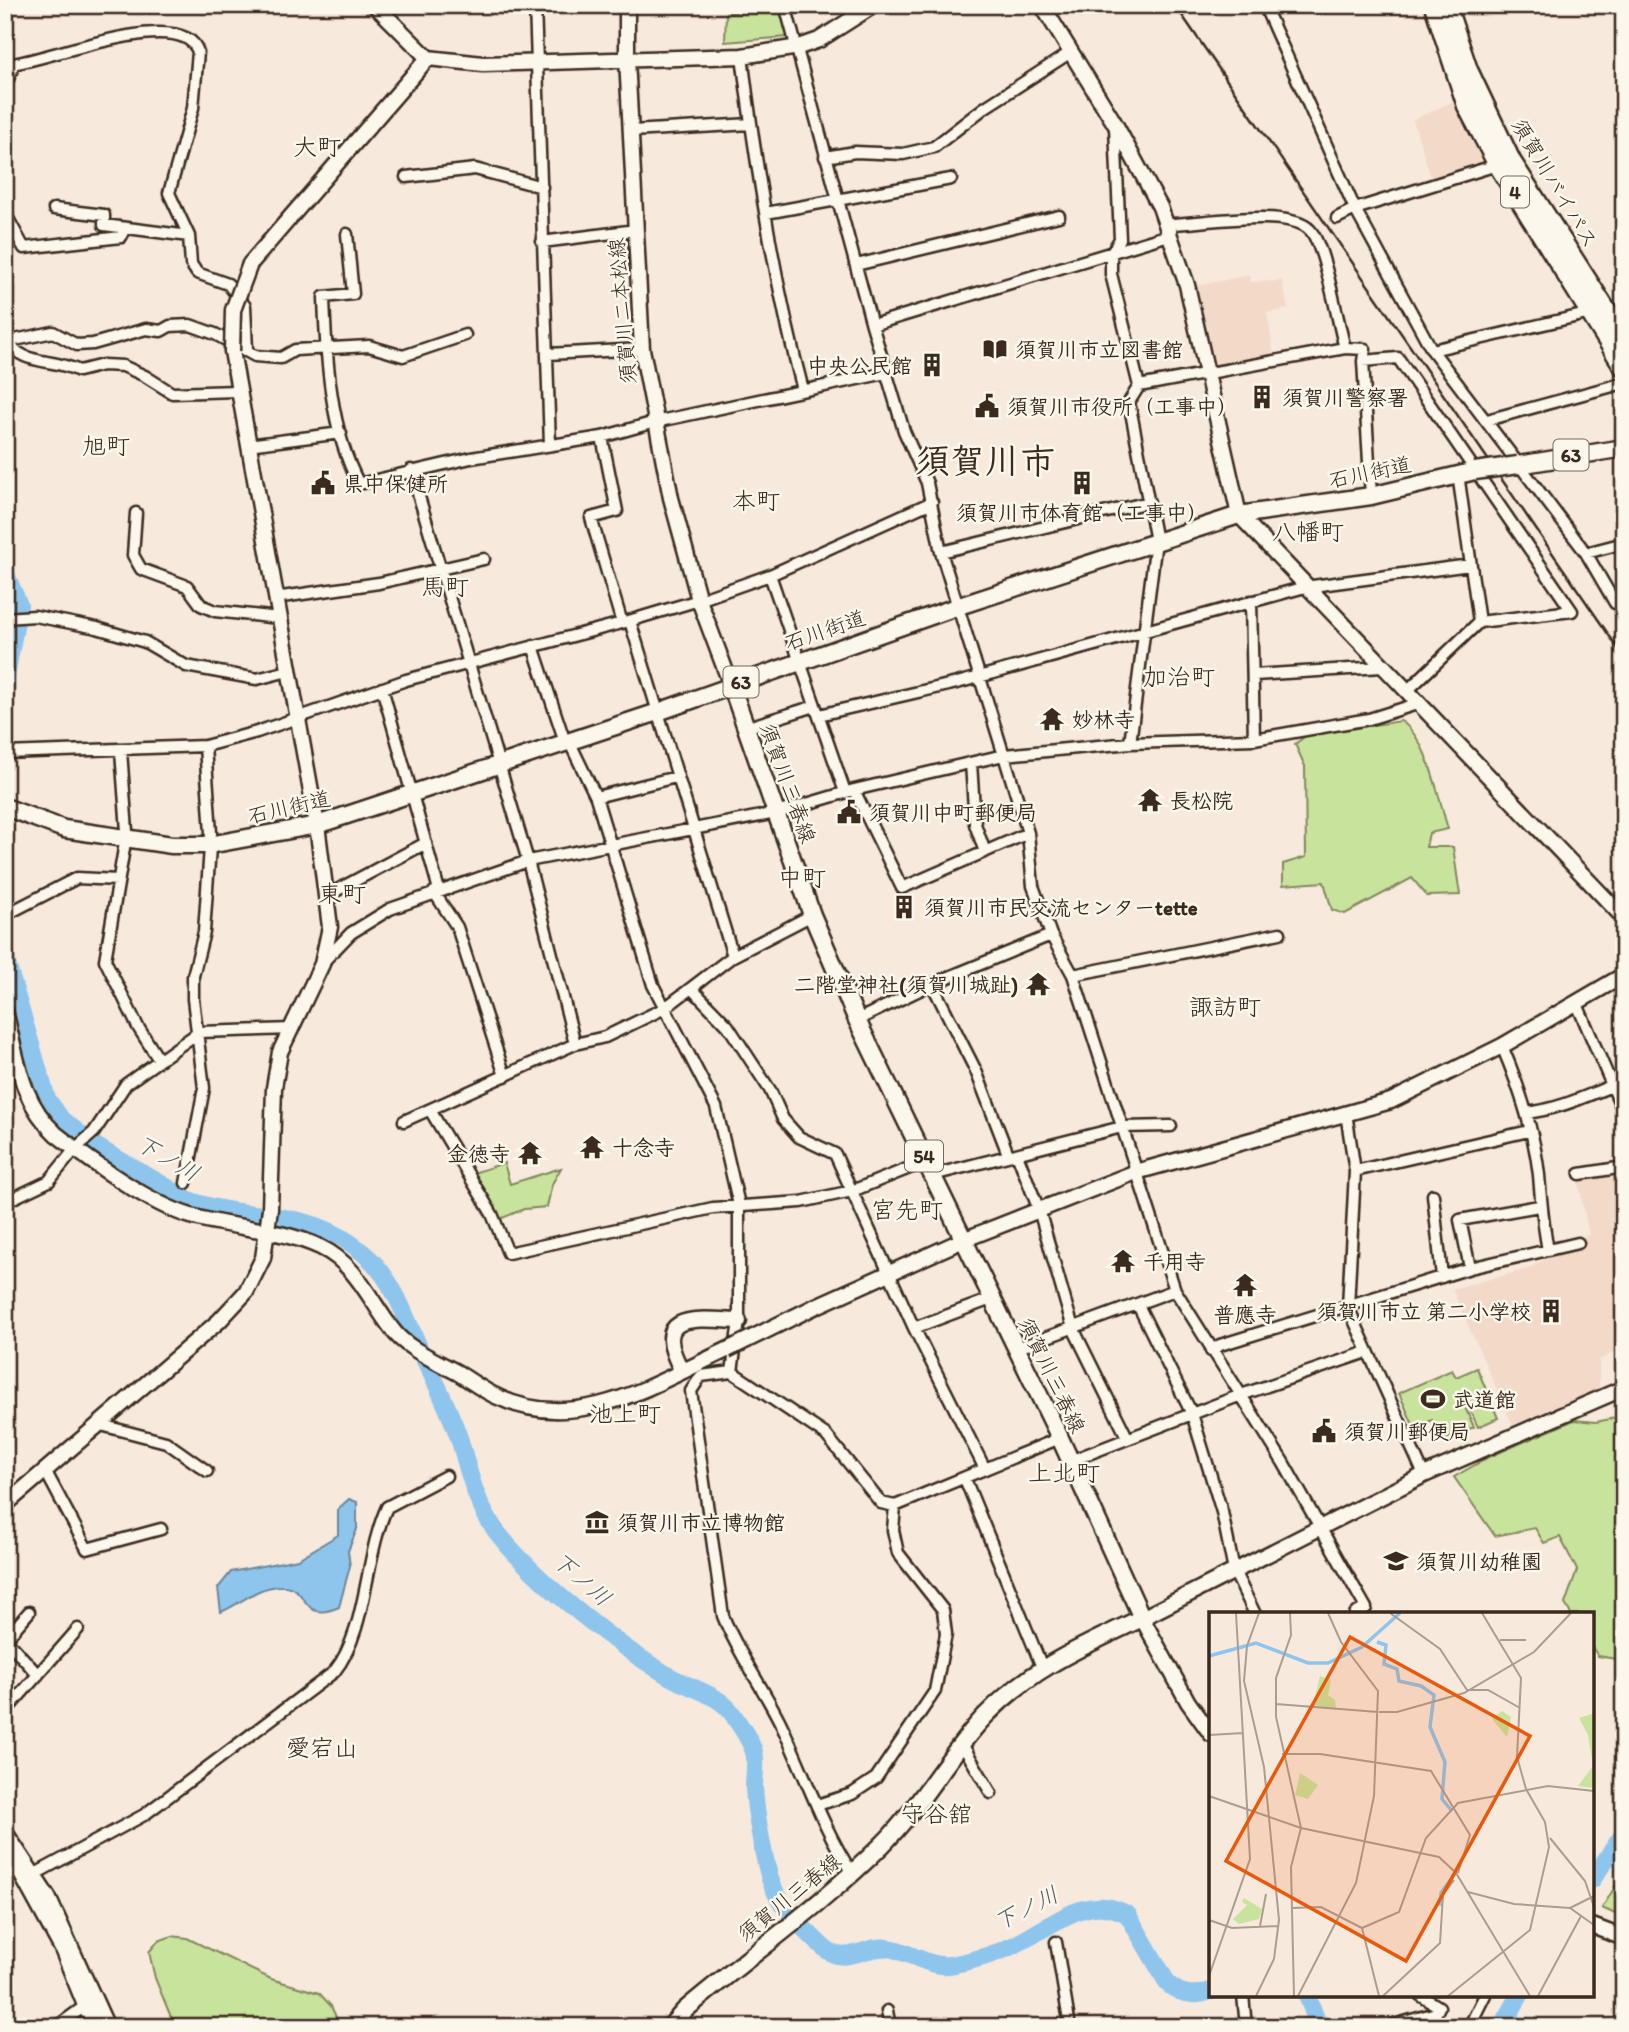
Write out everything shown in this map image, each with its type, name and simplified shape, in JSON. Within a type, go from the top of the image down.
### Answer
[{"type":"highway","name":"須賀川バイパス","points":[[1434,5],[1467,106],[1624,338]]},
{"type":"highway","name":"須賀川バイパス","points":[[1447,5],[1468,71],[1505,163],[1624,367]]},
{"type":"main road","name":"石川街道","points":[[5,807],[64,829],[126,839],[209,845],[317,825],[499,762],[658,712],[959,606],[1239,515],[1371,496],[1458,474],[1624,448]]},
{"type":"main road","name":"須賀川三春線","points":[[670,2027],[705,1993],[852,1873],[884,1843],[992,1710],[1042,1667],[1142,1618],[1060,1438],[857,1020],[811,915],[731,685]]},
{"type":"street","points":[[375,5],[428,58],[484,64],[742,56],[799,47],[819,40],[874,5]]},
{"type":"street","points":[[535,5],[550,445]]},
{"type":"street","name":"須賀川二本松線","points":[[628,5],[627,58],[642,349],[671,498],[699,600],[731,685]]},
{"type":"street","points":[[785,5],[799,47],[825,157],[840,201],[872,326],[932,502],[941,552],[1028,833],[1033,886],[1051,936],[1073,975],[1175,1290],[1321,1526],[1366,1608],[1359,1612]]},
{"type":"street","points":[[1042,5],[1115,124],[1160,207],[1187,285],[1239,515],[1304,587],[1624,918]]},
{"type":"street","points":[[1264,5],[1355,209],[1432,350],[1586,553],[1615,603],[1624,604]]},
{"type":"street","points":[[5,86],[10,65],[108,39],[142,34],[184,36],[196,45],[198,52],[193,108],[169,193],[189,236],[191,264],[197,273],[228,284],[245,306],[247,350]]},
{"type":"street","points":[[825,157],[855,152],[903,154],[934,147],[984,108],[1071,52]]},
{"type":"street","points":[[742,56],[766,214],[791,345],[803,390]]},
{"type":"street","points":[[5,1505],[219,1321],[246,1292],[263,1258],[270,1209],[274,1088],[280,1052],[322,964],[330,927],[317,825],[237,389],[232,351],[233,310],[242,279],[250,264],[428,58]]},
{"type":"street","points":[[632,131],[751,124]]},
{"type":"street","points":[[1115,124],[1120,239],[1111,254],[1111,274],[1139,386],[1129,402],[1156,541],[1130,743]]},
{"type":"street","points":[[1337,218],[1355,209],[1505,163]]},
{"type":"street","points":[[406,177],[475,169],[542,187]]},
{"type":"street","points":[[766,214],[951,179]]},
{"type":"street","points":[[54,209],[104,215],[104,225],[189,236]]},
{"type":"street","points":[[5,213],[24,248],[121,237],[126,228]]},
{"type":"street","points":[[856,265],[1059,216]]},
{"type":"street","points":[[1169,235],[1173,224],[1277,217],[1295,221],[1310,230],[1322,256],[1345,348]]},
{"type":"street","points":[[542,242],[636,230]]},
{"type":"street","points":[[347,234],[353,294],[324,297],[326,349],[341,433],[359,484],[411,470],[602,437],[655,422],[886,373]]},
{"type":"street","points":[[872,326],[1169,235]]},
{"type":"street","points":[[1432,350],[1591,313]]},
{"type":"street","points":[[6,342],[53,332],[77,345],[93,344],[146,330],[161,331],[170,326],[190,325],[255,356],[281,358],[295,350],[369,346],[403,356],[465,335]]},
{"type":"street","points":[[6,342],[21,357],[65,364],[79,371],[103,365],[123,366],[172,393],[237,389]]},
{"type":"street","points":[[1139,386],[1345,348],[1365,349],[1363,361],[1371,496]]},
{"type":"street","points":[[548,354],[642,349]]},
{"type":"street","points":[[1363,361],[1398,358],[1572,611],[1479,622],[1406,692]]},
{"type":"street","points":[[1486,420],[1624,383]]},
{"type":"street","points":[[248,445],[341,433]]},
{"type":"street","points":[[602,437],[617,511],[590,518],[658,712],[733,956]]},
{"type":"street","points":[[411,470],[528,862],[575,1044]]},
{"type":"street","points":[[1458,474],[1479,622]]},
{"type":"street","points":[[5,753],[205,746],[298,719],[382,688],[699,600],[770,575],[932,502]]},
{"type":"street","points":[[941,552],[1149,502]]},
{"type":"street","points":[[136,513],[133,555],[141,569],[187,586],[201,605],[215,611],[279,618]]},
{"type":"street","points":[[1586,553],[1624,542]]},
{"type":"street","points":[[275,598],[442,570],[484,559]]},
{"type":"street","points":[[745,728],[980,676],[1146,633],[1304,587],[1470,565]]},
{"type":"street","points":[[770,575],[817,710],[850,791],[902,888],[1028,833]]},
{"type":"street","points":[[1251,601],[1254,739]]},
{"type":"street","points":[[5,618],[35,616],[97,628],[145,642],[186,666],[257,679],[288,671]]},
{"type":"street","points":[[533,646],[567,742],[596,797],[612,845],[633,928],[653,985],[716,1107],[739,1205],[739,1321],[732,1371]]},
{"type":"street","points":[[1254,675],[1382,667]]},
{"type":"street","points":[[382,688],[426,843],[436,891],[457,927],[505,1076]]},
{"type":"street","points":[[322,964],[351,933],[390,909],[436,891],[528,862],[776,813],[850,791],[1004,755],[1130,743],[1254,739],[1369,719],[1417,704]]},
{"type":"street","points":[[186,1183],[204,1088],[193,976],[204,932],[209,845],[205,746]]},
{"type":"street","points":[[121,751],[126,839],[105,960],[138,1027],[159,1060]]},
{"type":"street","points":[[971,763],[975,824],[985,852]]},
{"type":"street","points":[[596,797],[676,776]]},
{"type":"street","points":[[326,896],[426,843]]},
{"type":"street","points":[[5,915],[77,878],[118,880]]},
{"type":"street","points":[[404,1121],[575,1044],[605,1037],[665,1008],[733,956],[811,915]]},
{"type":"street","points":[[1073,975],[1280,933]]},
{"type":"street","points":[[857,1020],[932,984],[1051,936]]},
{"type":"street","points":[[5,1011],[29,1102],[40,1120],[75,1149],[166,1206],[191,1216],[292,1236],[337,1257],[365,1285],[393,1331],[499,1398],[523,1407],[559,1413],[590,1409],[620,1399],[963,1240],[1136,1172],[1391,1101],[1502,1046],[1624,975]]},
{"type":"street","points":[[932,984],[976,1071],[1039,1210],[1073,1328],[1127,1437]]},
{"type":"street","points":[[692,989],[728,1026],[770,1090],[783,1119],[799,1137],[835,1154],[914,1328],[985,1469]]},
{"type":"street","points":[[1577,1004],[1624,1113]]},
{"type":"street","points":[[5,1202],[49,1181],[75,1149],[94,1132],[126,1084],[199,1032],[292,1029]]},
{"type":"street","points":[[1502,1046],[1526,1113],[1539,1175],[1539,1206],[1548,1250]]},
{"type":"street","points":[[1526,1113],[1548,1111],[1624,1081]]},
{"type":"street","points":[[430,1110],[492,1214],[508,1252],[739,1205],[801,1202],[852,1191],[930,1168],[1012,1154],[1122,1127],[1171,1126]]},
{"type":"street","points":[[1346,1113],[1355,1171],[1348,1307],[1424,1475]]},
{"type":"street","points":[[1355,1171],[1529,1130]]},
{"type":"street","points":[[1580,1174],[1624,1167]]},
{"type":"street","points":[[1433,1195],[1442,1277]]},
{"type":"street","points":[[1470,1268],[1460,1220],[1539,1206]]},
{"type":"street","points":[[1211,1352],[1220,1345],[1470,1268],[1578,1243]]},
{"type":"street","points":[[1015,1349],[1175,1290]]},
{"type":"street","points":[[914,1328],[991,1299]]},
{"type":"street","points":[[1138,1305],[1192,1415],[1222,1512],[1234,1572],[1254,1612]]},
{"type":"street","points":[[682,1371],[668,1339],[672,1330],[681,1323],[699,1319],[739,1321]]},
{"type":"street","points":[[1070,1461],[1241,1395],[1367,1352]]},
{"type":"street","points":[[852,1873],[829,1838],[780,1721],[732,1638],[723,1616],[691,1391],[701,1376],[732,1371],[826,1435],[881,1503],[895,1506],[1060,1438]]},
{"type":"street","points":[[1209,1731],[1188,1702],[1142,1618],[1424,1475],[1624,1388]]},
{"type":"street","points":[[101,1425],[166,1442],[206,1471]]},
{"type":"street","points":[[46,1472],[87,1549],[161,1529]]},
{"type":"street","points":[[35,1874],[144,1815],[334,1672],[346,1653],[387,1507],[446,1476]]},
{"type":"street","points":[[965,1479],[1042,1667]]},
{"type":"street","points":[[817,1805],[852,1794],[876,1778],[935,1691],[946,1634],[943,1611],[898,1553],[893,1530],[895,1506]]},
{"type":"street","points":[[29,1612],[6,1639],[37,1675]]},
{"type":"street","points":[[5,1713],[78,1629]]},
{"type":"street","points":[[962,1744],[991,1793]]},
{"type":"street","points":[[5,1832],[35,1874],[64,1928],[107,2027]]},
{"type":"street","points":[[5,1845],[62,1949],[94,2027]]},
{"type":"street","points":[[1594,1927],[1624,1938]]},
{"type":"street","points":[[1056,1942],[1070,2027]]},
{"type":"street","points":[[1243,1997],[1246,2027]]},
{"type":"street","points":[[1387,2027],[1436,2013],[1438,2007],[1423,1997]]},
{"type":"street","points":[[1469,2027],[1484,1997]]},
{"type":"street","points":[[56,2027],[85,2006]]},
{"type":"street","points":[[887,2011],[890,2027]]},
{"type":"shaded area","points":[[1454,101],[1486,166],[1432,181],[1413,120]]},
{"type":"shaded area","points":[[1249,275],[1250,282],[1282,281],[1288,309],[1267,313],[1274,356],[1214,365],[1197,286]]},
{"type":"shaded area","points":[[1624,1171],[1624,1347],[1599,1360],[1599,1389],[1513,1425],[1452,1289],[1528,1269],[1554,1254],[1581,1248],[1579,1238],[1589,1235],[1578,1180]]},
{"type":"green space","points":[[736,5],[780,5],[788,37],[725,42],[726,13],[736,12]]},
{"type":"green space","points":[[1401,721],[1411,730],[1426,755],[1448,829],[1429,833],[1426,847],[1453,847],[1460,895],[1427,896],[1412,878],[1345,914],[1332,910],[1324,882],[1283,885],[1283,864],[1306,857],[1305,766],[1295,744],[1307,735]]},
{"type":"green space","points":[[504,1163],[510,1184],[561,1168],[552,1184],[547,1207],[524,1209],[495,1221],[473,1173]]},
{"type":"green space","points":[[1477,1368],[1498,1418],[1478,1427],[1467,1404],[1464,1405],[1474,1427],[1442,1441],[1432,1420],[1414,1427],[1399,1393],[1452,1370],[1456,1377]]},
{"type":"green space","points":[[1624,1416],[1624,1660],[1598,1656],[1594,1650],[1594,1612],[1570,1612],[1565,1604],[1577,1570],[1560,1537],[1544,1543],[1535,1528],[1495,1536],[1454,1477],[1487,1458],[1574,1420],[1596,1422]]},
{"type":"green space","points":[[1624,1872],[1624,1918],[1602,1908]]},
{"type":"green space","points":[[172,1936],[187,1938],[271,1979],[319,1993],[331,2006],[336,2017],[331,2027],[175,2027],[155,1978],[149,1952],[158,1941]]},
{"type":"water","points":[[349,1499],[357,1502],[357,1529],[348,1551],[350,1566],[339,1607],[317,1611],[310,1608],[297,1591],[280,1586],[256,1592],[221,1612],[218,1588],[231,1572],[298,1559],[338,1535],[338,1509]]},
{"type":"waterway","name":"下ノ川","points":[[5,572],[19,605],[5,681]]},
{"type":"waterway","name":"下ノ川","points":[[5,957],[47,1099],[62,1120],[97,1147],[191,1201],[216,1208],[307,1223],[350,1243],[372,1261],[388,1281],[400,1304],[447,1407],[478,1499],[496,1531],[552,1589],[598,1627],[664,1673],[720,1701],[734,1716],[754,1752],[756,1810],[774,1889],[789,1912],[823,1947],[839,1955],[888,1948],[929,1962],[955,1964],[1005,1949],[1072,1913],[1099,1907],[1128,1915],[1168,1984],[1173,1988],[1188,1994],[1209,1992]]},
{"type":"waterway","points":[[1594,1877],[1624,1833]]},
{"type":"waterway","name":"下ノ川","points":[[1308,1997],[1319,2027]]},
{"type":"waterway","points":[[1502,2027],[1519,1997]]},
{"type":"railway","points":[[1175,5],[1624,657]]},
{"type":"place","name":"須賀川市立図書館","points":[[995,349]]},
{"type":"place","name":"中央公民館","points":[[932,365]]},
{"type":"place","name":"須賀川警察署","points":[[1262,397]]},
{"type":"place","name":"須賀川市役所（工事中）","points":[[987,406]]},
{"type":"place","name":"県中保健所","points":[[323,483]]},
{"type":"place","name":"須賀川市体育館（工事中）","points":[[1082,483]]},
{"type":"place","name":"妙林寺","points":[[1052,719]]},
{"type":"place","name":"長松院","points":[[1150,800]]},
{"type":"place","name":"須賀川中町郵便局","points":[[849,812]]},
{"type":"place","name":"須賀川市民交流センターtette","points":[[904,907]]},
{"type":"place","name":"二階堂神社(須賀川城趾)","points":[[1038,984]]},
{"type":"place","name":"十念寺","points":[[592,1147]]},
{"type":"place","name":"金徳寺","points":[[530,1153]]},
{"type":"place","name":"千用寺","points":[[1123,1261]]},
{"type":"place","name":"普應寺","points":[[1245,1285]]},
{"type":"place","name":"須賀川市立 第二小学校","points":[[1551,1311]]},
{"type":"place","name":"武道館","points":[[1433,1399]]},
{"type":"place","name":"須賀川郵便局","points":[[1324,1431]]},
{"type":"place","name":"須賀川市立博物館","points":[[597,1522]]},
{"type":"place","name":"須賀川幼稚園","points":[[1396,1561]]},
{"type":"district","name":"大町","points":[[317,146]]},
{"type":"district","name":"旭町","points":[[106,445]]},
{"type":"district","name":"須賀川市","points":[[985,461]]},
{"type":"district","name":"本町","points":[[756,500]]},
{"type":"district","name":"八幡町","points":[[1308,531]]},
{"type":"district","name":"馬町","points":[[445,586]]},
{"type":"district","name":"加治町","points":[[1179,676]]},
{"type":"district","name":"中町","points":[[802,877]]},
{"type":"district","name":"東町","points":[[342,893]]},
{"type":"district","name":"諏訪町","points":[[1225,1006]]},
{"type":"district","name":"宮先町","points":[[907,1209]]},
{"type":"district","name":"池上町","points":[[625,1413]]},
{"type":"district","name":"上北町","points":[[1064,1472]]},
{"type":"district","name":"愛宕山","points":[[322,1747]]},
{"type":"district","name":"守谷舘","points":[[936,1813]]}]
